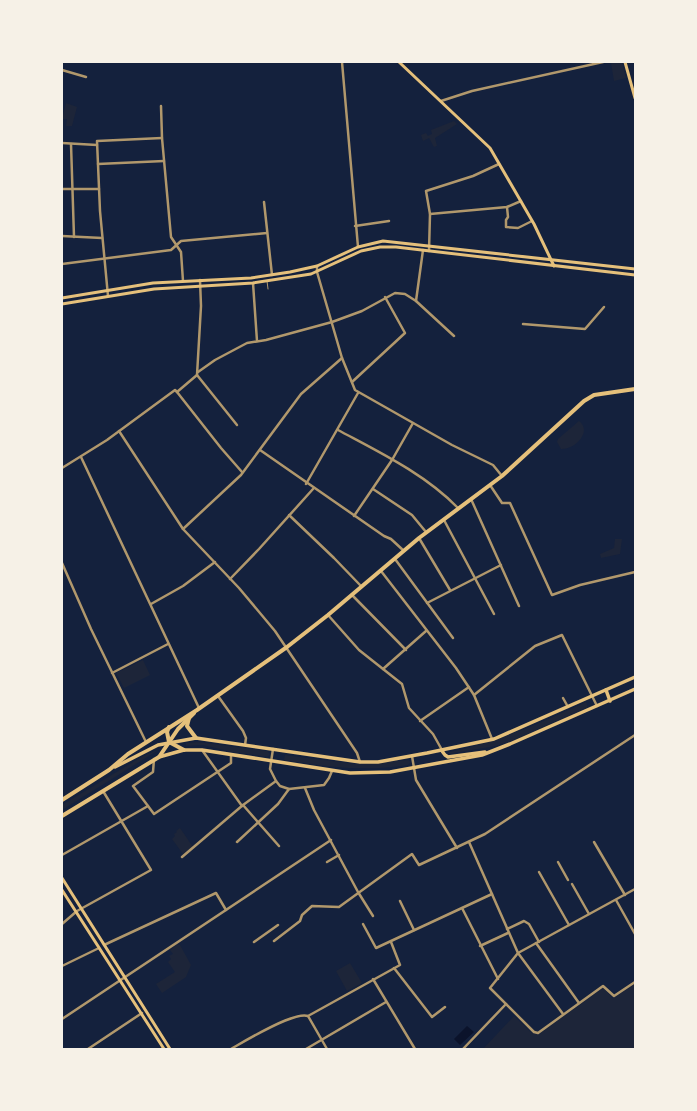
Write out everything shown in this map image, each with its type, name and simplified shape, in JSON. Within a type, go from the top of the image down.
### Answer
[{"type":"highway","points":[[62,800],[109,770],[169,726],[198,709],[287,647],[362,587],[419,538],[502,476],[584,401],[594,395],[635,390]]},
{"type":"highway","points":[[62,816],[159,757],[169,742],[198,709]]},
{"type":"highway","points":[[189,718],[187,726],[196,738]]},
{"type":"highway","points":[[169,726],[167,732],[169,742]]},
{"type":"highway","points":[[169,742],[184,750]]},
{"type":"main road","points":[[399,62],[488,145],[532,221],[554,266]]},
{"type":"main road","points":[[625,62],[635,98]]},
{"type":"main road","points":[[62,298],[146,284],[272,275],[303,270],[317,266],[358,247],[383,241],[635,269]]},
{"type":"main road","points":[[62,304],[154,289],[253,283],[311,274],[371,248],[396,247],[635,275]]},
{"type":"main road","points":[[109,770],[145,750],[169,742],[196,738],[360,762],[378,762],[412,756],[492,739],[635,677]]},
{"type":"main road","points":[[159,757],[184,750],[202,750],[231,756],[332,771],[366,774],[413,768],[474,757],[489,752],[635,689]]},
{"type":"main road","points":[[606,690],[610,701]]},
{"type":"main road","points":[[442,750],[445,756],[448,757],[489,752]]},
{"type":"main road","points":[[62,878],[170,1049]]},
{"type":"main road","points":[[62,890],[164,1049]]},
{"type":"street","points":[[342,62],[358,247]]},
{"type":"street","points":[[441,101],[472,91],[603,62]]},
{"type":"street","points":[[62,70],[86,77]]},
{"type":"street","points":[[161,106],[162,138],[172,237],[176,246],[181,252],[183,281]]},
{"type":"street","points":[[108,296],[102,238],[96,145],[97,141],[162,138]]},
{"type":"street","points":[[62,143],[96,145]]},
{"type":"street","points":[[71,144],[74,237]]},
{"type":"street","points":[[98,164],[164,161]]},
{"type":"street","points":[[429,251],[430,214],[426,191],[473,176],[499,164]]},
{"type":"street","points":[[62,189],[99,189]]},
{"type":"street","points":[[430,214],[507,207],[520,201]]},
{"type":"street","points":[[264,202],[272,275]]},
{"type":"street","points":[[507,207],[508,217],[506,220],[506,227],[518,228],[532,221]]},
{"type":"street","points":[[355,226],[389,221]]},
{"type":"street","points":[[62,264],[171,250],[181,241],[267,233]]},
{"type":"street","points":[[62,236],[102,238]]},
{"type":"street","points":[[416,301],[423,250]]},
{"type":"street","points":[[317,266],[342,358],[358,393],[493,465],[502,476]]},
{"type":"street","points":[[200,280],[198,373],[237,425]]},
{"type":"street","points":[[253,283],[257,341]]},
{"type":"street","points":[[62,468],[119,431],[175,390],[177,392],[198,373],[232,350],[247,342],[257,341],[332,322],[362,311],[395,293],[404,294],[416,301],[454,336]]},
{"type":"street","points":[[352,382],[405,333],[385,298]]},
{"type":"street","points":[[523,324],[586,329],[604,307]]},
{"type":"street","points":[[183,529],[219,497],[242,472],[301,394],[342,358]]},
{"type":"street","points":[[177,392],[242,472]]},
{"type":"street","points":[[306,484],[358,393]]},
{"type":"street","points":[[354,516],[392,460],[413,423]]},
{"type":"street","points":[[338,430],[392,460],[445,494],[458,508]]},
{"type":"street","points":[[119,431],[183,529],[230,578],[287,647],[358,753],[360,762]]},
{"type":"street","points":[[260,450],[313,489],[384,536],[391,539],[404,551]]},
{"type":"street","points":[[81,457],[198,709]]},
{"type":"street","points":[[490,485],[502,503],[510,503],[552,595],[580,585],[635,572]]},
{"type":"street","points":[[230,578],[313,489]]},
{"type":"street","points":[[372,489],[412,515],[426,533]]},
{"type":"street","points":[[471,499],[519,606]]},
{"type":"street","points":[[289,515],[362,587]]},
{"type":"street","points":[[443,519],[494,614]]},
{"type":"street","points":[[419,538],[450,590]]},
{"type":"street","points":[[395,559],[453,638]]},
{"type":"street","points":[[150,604],[184,586],[215,562]]},
{"type":"street","points":[[62,563],[112,673],[146,742]]},
{"type":"street","points":[[427,603],[501,565]]},
{"type":"street","points":[[381,571],[469,687],[474,695],[492,739]]},
{"type":"street","points":[[352,595],[406,650]]},
{"type":"street","points":[[328,615],[359,650],[402,684],[409,708],[433,734],[442,750]]},
{"type":"street","points":[[383,669],[426,631]]},
{"type":"street","points":[[474,695],[535,646],[562,635],[598,706]]},
{"type":"street","points":[[112,673],[168,644]]},
{"type":"street","points":[[420,721],[469,687]]},
{"type":"street","points":[[217,695],[243,731],[246,738],[245,745]]},
{"type":"street","points":[[563,698],[568,707]]},
{"type":"street","points":[[274,941],[300,921],[302,915],[312,906],[339,907],[412,854],[419,865],[469,842],[506,821],[635,735]]},
{"type":"street","points":[[273,749],[270,769],[280,786],[289,789],[326,784],[332,771]]},
{"type":"street","points":[[202,750],[243,806],[279,846]]},
{"type":"street","points":[[154,760],[153,772],[133,786],[154,814],[231,763],[231,756]]},
{"type":"street","points":[[412,756],[416,780],[457,848]]},
{"type":"street","points":[[182,857],[243,806],[276,781]]},
{"type":"street","points":[[305,788],[314,810],[358,892],[373,916]]},
{"type":"street","points":[[237,842],[278,804],[289,789]]},
{"type":"street","points":[[62,924],[77,912],[151,870],[103,791]]},
{"type":"street","points":[[62,855],[148,806]]},
{"type":"street","points":[[62,1019],[331,840]]},
{"type":"street","points":[[469,842],[518,953],[563,1014]]},
{"type":"street","points":[[594,842],[625,895]]},
{"type":"street","points":[[328,862],[339,855]]},
{"type":"street","points":[[558,862],[568,880]]},
{"type":"street","points":[[539,872],[569,925]]},
{"type":"street","points":[[572,884],[589,914]]},
{"type":"street","points":[[635,889],[518,953],[490,988],[534,1032],[538,1033],[603,986],[614,996],[635,982]]},
{"type":"street","points":[[104,945],[216,893],[226,910]]},
{"type":"street","points":[[363,924],[376,948],[492,894]]},
{"type":"street","points":[[616,900],[635,934]]},
{"type":"street","points":[[400,901],[414,930]]},
{"type":"street","points":[[462,908],[498,979]]},
{"type":"street","points":[[507,929],[524,922],[529,924],[538,942],[579,1003]]},
{"type":"street","points":[[254,942],[278,925]]},
{"type":"street","points":[[480,946],[508,933]]},
{"type":"street","points":[[231,1049],[278,1024],[299,1016],[308,1016],[400,965],[391,942]]},
{"type":"street","points":[[62,966],[100,948]]},
{"type":"street","points":[[394,968],[432,1017],[445,1007]]},
{"type":"street","points":[[373,979],[415,1049]]},
{"type":"street","points":[[306,1049],[386,1002]]},
{"type":"street","points":[[463,1049],[506,1004]]},
{"type":"street","points":[[88,1049],[142,1013]]},
{"type":"street","points":[[308,1016],[327,1049]]},
{"type":"lane","points":[[267,281],[268,289]]},
{"type":"shaded area","points":[[622,62],[626,78],[614,81],[611,63]]},
{"type":"shaded area","points":[[66,103],[77,107],[72,126],[66,126],[67,119],[62,119]]},
{"type":"shaded area","points":[[454,121],[457,124],[435,138],[437,146],[434,147],[429,138],[423,141],[421,135],[426,133],[428,136],[432,134],[431,130]]},
{"type":"shaded area","points":[[579,421],[583,425],[584,430],[580,440],[571,447],[561,449],[557,442],[558,439]]},
{"type":"shaded area","points":[[615,539],[622,539],[620,554],[601,558],[600,554],[614,548]]},
{"type":"shaded area","points":[[143,660],[150,675],[124,688],[116,673]]},
{"type":"shaded area","points":[[586,702],[588,707],[509,742],[496,746],[448,754],[449,752],[485,743],[519,731]]},
{"type":"shaded area","points":[[198,742],[267,751],[270,754],[268,757],[232,752],[203,745],[186,746],[186,743]]},
{"type":"shaded area","points":[[160,749],[62,810],[62,805],[143,756]]},
{"type":"shaded area","points":[[285,755],[356,764],[408,760],[411,762],[408,765],[392,767],[346,768],[284,760]]},
{"type":"shaded area","points":[[180,828],[193,847],[183,854],[172,839],[175,836],[174,834],[177,832],[176,831]]},
{"type":"shaded area","points":[[177,944],[180,945],[191,965],[186,977],[162,993],[156,984],[175,972],[168,962],[171,959],[169,956],[173,954],[170,950]]},
{"type":"shaded area","points":[[350,963],[362,983],[347,991],[336,971]]},
{"type":"shaded area","points":[[635,984],[635,1049],[483,1049],[514,1016],[532,1033],[539,1034],[603,988],[613,998]]},
{"type":"shaded area","points":[[467,1026],[474,1032],[460,1045],[454,1039]]}]
